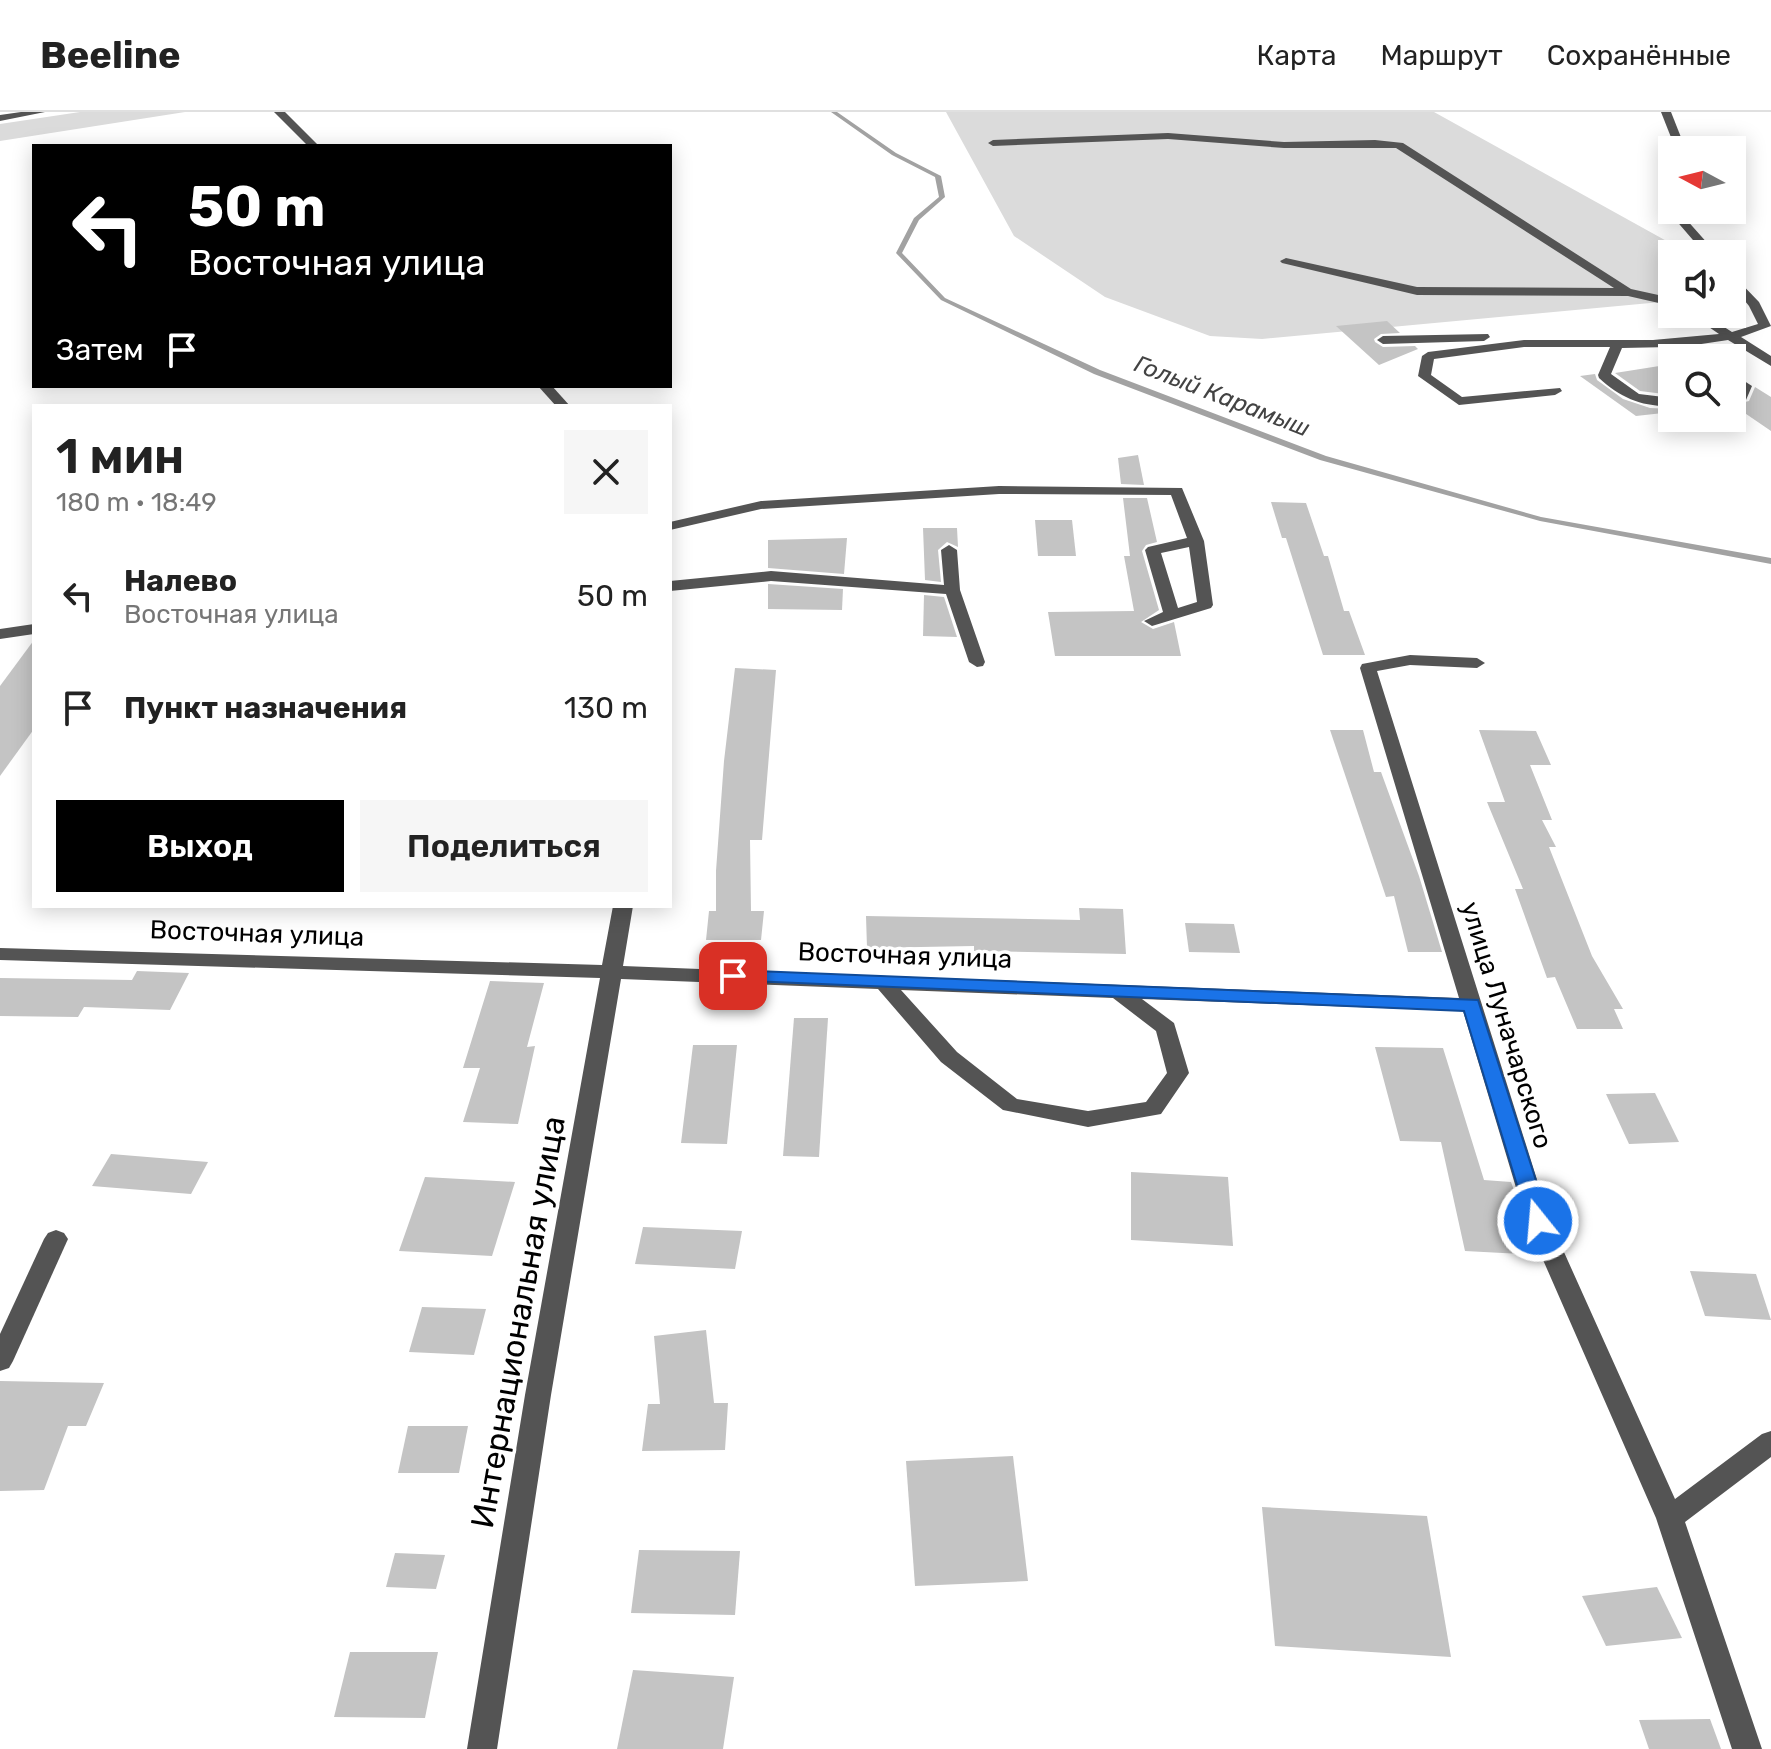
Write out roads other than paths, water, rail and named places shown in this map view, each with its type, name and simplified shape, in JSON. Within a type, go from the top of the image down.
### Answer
[{"type":"street","points":[[0,118],[40,112]]},
{"type":"street","points":[[279,112],[312,144]]},
{"type":"street","points":[[1666,112],[1675,136]]},
{"type":"street","points":[[993,143],[1168,136],[1284,145],[1399,145],[1628,292]]},
{"type":"street","points":[[1684,224],[1699,240]]},
{"type":"street","points":[[1286,261],[1417,291],[1628,292],[1658,297]]},
{"type":"street","points":[[1383,340],[1484,337],[1536,343],[1672,343],[1736,337],[1765,326],[1746,294]]},
{"type":"street","points":[[1720,328],[1771,362]]},
{"type":"street","points":[[1536,343],[1428,356],[1424,376],[1459,401],[1555,391]]},
{"type":"street","points":[[1618,343],[1604,375],[1623,394],[1647,403],[1658,403]]},
{"type":"street","points":[[547,388],[561,404]]},
{"type":"street","points":[[672,526],[761,505],[999,490],[1177,491],[1196,541],[1205,605],[1152,621]]},
{"type":"street","points":[[1172,615],[1153,550],[1196,541]]},
{"type":"street","points":[[949,550],[952,590],[977,662]]},
{"type":"street","points":[[672,586],[771,576],[952,590]]},
{"type":"street","points":[[0,634],[32,629]]},
{"type":"street","name":"улица Луначарского","points":[[1477,663],[1410,660],[1368,668],[1538,1221],[1670,1518],[1747,1749]]},
{"type":"street","name":"Интернациональная улица","points":[[482,1749],[538,1395],[623,908]]},
{"type":"street","name":"Восточная улица","points":[[0,954],[614,972],[1471,1005]]},
{"type":"street","points":[[883,982],[949,1057],[1011,1105],[1088,1119],[1153,1109],[1178,1073],[1166,1028],[1118,991]]},
{"type":"street","points":[[0,1361],[56,1239]]},
{"type":"street","points":[[1670,1518],[1771,1442]]},
{"type":"waterway","name":"Голый Карамыш","points":[[834,112],[894,154],[938,176],[942,197],[916,219],[899,253],[943,299],[1097,372],[1323,458],[1540,519],[1771,561]]}]
